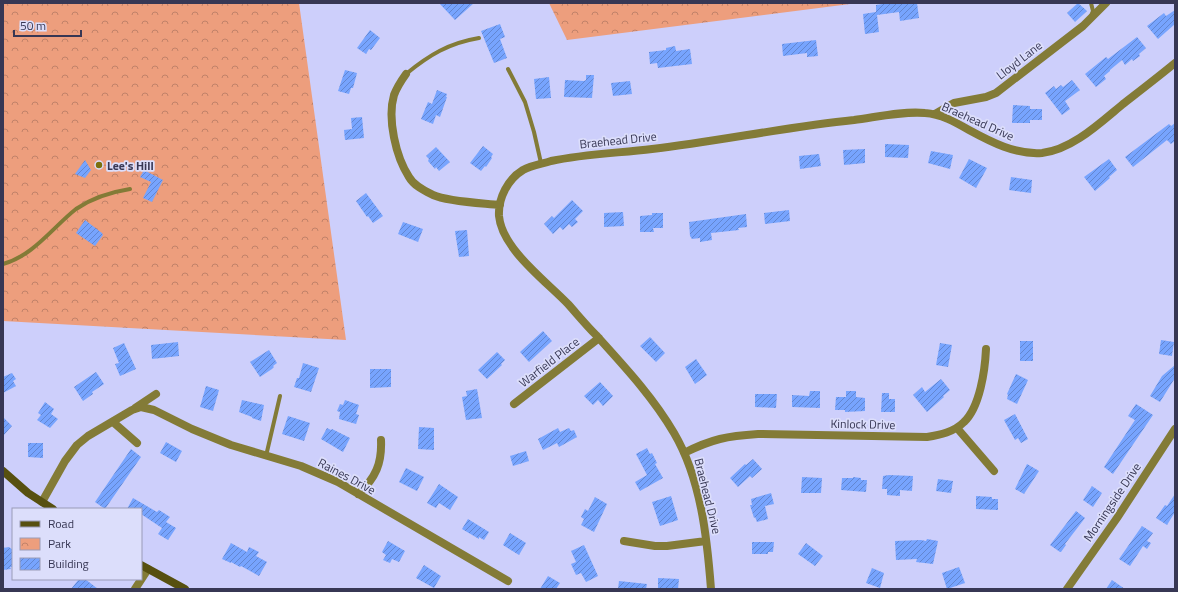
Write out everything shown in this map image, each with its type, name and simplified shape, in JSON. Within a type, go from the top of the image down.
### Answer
[{"type":"main road","points":[[3,471],[51,508]]},
{"type":"main road","points":[[144,567],[185,589]]},
{"type":"street","name":"Lloyd Lane","points":[[935,114],[954,103],[986,97],[996,93],[1091,19],[1106,3]]},
{"type":"street","name":"Braehead Drive","points":[[711,589],[706,541],[694,480],[684,453],[667,422],[640,386],[568,304],[540,278],[513,248],[501,226],[499,216],[500,205],[505,189],[511,180],[525,169],[541,164],[578,157],[653,149],[913,112],[935,114],[951,120],[987,140],[1016,151],[1029,153],[1054,151],[1099,124],[1175,63]]},
{"type":"street","points":[[406,74],[398,86],[394,97],[392,120],[394,141],[401,162],[409,178],[423,190],[435,196],[446,199],[500,205]]},
{"type":"street","name":"Warfield Place","points":[[514,404],[598,338]]},
{"type":"street","name":"Kinlock Drive","points":[[684,453],[716,439],[737,435],[938,436],[957,428],[969,416],[976,400],[985,366],[986,348]]},
{"type":"street","points":[[42,502],[65,461],[77,445],[88,436],[114,422],[156,394]]},
{"type":"street","name":"Raines Drive","points":[[132,410],[141,407],[154,410],[192,429],[231,444],[318,472],[338,482],[508,581]]},
{"type":"street","points":[[114,422],[137,442]]},
{"type":"street","points":[[957,428],[994,471]]},
{"type":"street","name":"Morningside Drive","points":[[1067,589],[1117,518],[1175,429]]},
{"type":"street","points":[[358,494],[372,479],[378,468],[382,453],[381,440]]},
{"type":"street","points":[[624,541],[655,546],[706,541]]},
{"type":"lane","points":[[1091,3],[1091,19]]},
{"type":"lane","points":[[406,74],[422,61],[438,51],[458,42],[479,38]]},
{"type":"lane","points":[[508,69],[525,102],[534,132],[541,164]]},
{"type":"lane","points":[[3,264],[20,257],[77,209],[90,201],[104,195],[130,189]]},
{"type":"lane","points":[[266,456],[280,396]]},
{"type":"green space","points":[[3,3],[299,3],[346,340],[3,321]]},
{"type":"green space","points":[[549,3],[858,3],[567,40]]},
{"type":"building","points":[[439,3],[474,3],[455,20]]},
{"type":"building","points":[[888,3],[917,3],[919,18],[900,21],[899,12],[877,15],[879,32],[865,34],[863,14],[876,12],[876,5]]},
{"type":"building","points":[[1078,3],[1087,11],[1075,22],[1067,13]]},
{"type":"building","points":[[1175,10],[1175,24],[1158,39],[1147,26],[1164,13],[1166,16]]},
{"type":"building","points":[[500,24],[505,37],[500,39],[507,58],[494,63],[481,31]]},
{"type":"building","points":[[370,30],[380,38],[366,54],[357,48]]},
{"type":"building","points":[[1137,37],[1146,48],[1139,54],[1140,56],[1133,61],[1132,59],[1125,65],[1122,60],[1104,76],[1106,79],[1096,87],[1085,74],[1106,57],[1108,59]]},
{"type":"building","points":[[816,40],[818,56],[807,57],[807,53],[783,56],[782,44]]},
{"type":"building","points":[[675,46],[676,51],[690,49],[692,64],[658,68],[657,63],[650,64],[649,52],[666,50],[666,48]]},
{"type":"building","points":[[345,70],[357,73],[353,88],[351,88],[349,94],[338,91]]},
{"type":"building","points":[[586,75],[594,75],[592,98],[564,97],[565,80],[584,81],[586,80]]},
{"type":"building","points":[[549,77],[551,98],[536,99],[534,79]]},
{"type":"building","points":[[1072,80],[1080,90],[1065,101],[1070,109],[1062,115],[1045,93],[1054,86],[1056,89],[1061,85],[1063,87]]},
{"type":"building","points":[[630,81],[632,94],[613,96],[611,83]]},
{"type":"building","points":[[437,90],[447,94],[447,97],[440,117],[436,115],[433,124],[421,119],[428,102],[432,104]]},
{"type":"building","points":[[1013,105],[1030,106],[1030,109],[1042,109],[1042,120],[1030,120],[1030,123],[1012,123]]},
{"type":"building","points":[[362,117],[364,138],[345,140],[344,130],[352,129],[351,118]]},
{"type":"building","points":[[1175,123],[1175,141],[1171,144],[1167,140],[1133,167],[1125,157],[1169,124],[1171,126]]},
{"type":"building","points":[[885,144],[909,145],[908,158],[885,157]]},
{"type":"building","points":[[483,146],[493,154],[486,167],[485,166],[481,171],[470,163]]},
{"type":"building","points":[[436,147],[450,162],[439,171],[436,167],[435,169],[428,161],[429,159],[426,156]]},
{"type":"building","points":[[865,149],[865,163],[844,165],[843,150]]},
{"type":"building","points":[[931,151],[953,155],[950,169],[928,163]]},
{"type":"building","points":[[819,154],[821,166],[800,169],[799,156]]},
{"type":"building","points":[[969,159],[987,168],[976,188],[959,178]]},
{"type":"building","points":[[1109,159],[1117,170],[1095,191],[1084,177]]},
{"type":"building","points":[[85,160],[91,170],[85,178],[75,174]]},
{"type":"building","points":[[144,170],[163,180],[152,202],[143,198],[151,182],[140,177]]},
{"type":"building","points":[[1011,177],[1032,180],[1031,193],[1009,190]]},
{"type":"building","points":[[366,193],[383,216],[373,223],[356,201]]},
{"type":"building","points":[[572,200],[583,211],[575,219],[578,222],[572,227],[569,224],[563,230],[560,227],[553,234],[544,224],[552,216],[554,218]]},
{"type":"building","points":[[789,210],[790,221],[765,224],[764,213]]},
{"type":"building","points":[[623,212],[624,226],[604,227],[604,213]]},
{"type":"building","points":[[652,213],[663,213],[663,228],[653,228],[654,232],[640,232],[640,216],[652,215]]},
{"type":"building","points":[[746,214],[747,227],[738,228],[739,230],[711,233],[712,240],[700,242],[700,238],[692,239],[690,236],[689,222]]},
{"type":"building","points":[[85,220],[103,235],[95,246],[76,233]]},
{"type":"building","points":[[403,222],[423,229],[418,242],[398,234]]},
{"type":"building","points":[[467,230],[469,256],[459,257],[455,231]]},
{"type":"building","points":[[543,331],[552,341],[529,362],[520,352]]},
{"type":"building","points":[[650,337],[665,353],[656,362],[640,346]]},
{"type":"building","points":[[1161,340],[1174,342],[1172,356],[1159,354]]},
{"type":"building","points":[[1020,341],[1033,341],[1033,361],[1020,361]]},
{"type":"building","points":[[178,342],[179,356],[152,359],[151,345]]},
{"type":"building","points":[[124,343],[136,369],[120,376],[115,364],[119,363],[113,348]]},
{"type":"building","points":[[940,343],[952,345],[948,367],[936,365]]},
{"type":"building","points":[[269,350],[277,363],[272,369],[260,377],[250,362]]},
{"type":"building","points":[[497,352],[505,360],[501,364],[502,365],[487,379],[478,370]]},
{"type":"building","points":[[696,359],[707,375],[695,384],[685,367]]},
{"type":"building","points":[[303,363],[319,368],[311,392],[294,387],[297,378],[299,378]]},
{"type":"building","points":[[1175,365],[1175,378],[1160,402],[1150,396],[1162,376]]},
{"type":"building","points":[[370,369],[391,369],[391,387],[370,388]]},
{"type":"building","points":[[96,372],[104,384],[92,392],[93,394],[83,401],[74,387]]},
{"type":"building","points":[[12,373],[16,379],[13,381],[16,386],[3,393],[3,377]]},
{"type":"building","points":[[1016,374],[1028,380],[1017,404],[1007,399],[1007,394]]},
{"type":"building","points":[[941,379],[950,390],[927,412],[913,395],[922,387],[925,392]]},
{"type":"building","points":[[600,382],[613,396],[603,406],[598,400],[593,405],[584,396]]},
{"type":"building","points":[[206,386],[219,390],[213,411],[200,407]]},
{"type":"building","points":[[477,389],[482,418],[466,420],[462,397],[467,396],[466,391]]},
{"type":"building","points":[[810,391],[820,391],[820,408],[792,407],[792,395],[809,396]]},
{"type":"building","points":[[846,391],[856,391],[856,397],[865,398],[865,411],[845,412],[845,410],[835,410],[836,397],[846,397]]},
{"type":"building","points":[[882,393],[889,393],[889,399],[895,399],[895,412],[881,412]]},
{"type":"building","points":[[755,394],[777,394],[776,408],[755,407]]},
{"type":"building","points":[[242,400],[264,405],[261,421],[239,412]]},
{"type":"building","points":[[345,400],[359,405],[356,414],[359,415],[356,424],[339,419],[340,412],[337,411],[340,404],[343,405]]},
{"type":"building","points":[[45,402],[54,409],[51,414],[58,419],[50,428],[37,420],[41,415],[38,413]]},
{"type":"building","points":[[1136,404],[1153,415],[1113,474],[1104,467],[1135,420],[1128,416]]},
{"type":"building","points":[[1015,414],[1028,439],[1021,443],[1018,438],[1015,440],[1004,420]]},
{"type":"building","points":[[288,416],[310,423],[304,441],[282,434]]},
{"type":"building","points":[[3,417],[12,426],[3,436]]},
{"type":"building","points":[[419,427],[434,428],[434,450],[418,449]]},
{"type":"building","points":[[327,428],[350,438],[343,452],[321,439]]},
{"type":"building","points":[[558,428],[560,432],[569,428],[571,431],[574,430],[577,437],[559,447],[557,443],[543,450],[538,439]]},
{"type":"building","points":[[166,442],[182,451],[176,462],[160,453]]},
{"type":"building","points":[[28,443],[43,443],[43,458],[28,457]]},
{"type":"building","points":[[647,448],[650,454],[652,453],[657,463],[655,464],[663,478],[640,491],[635,482],[647,475],[636,454]]},
{"type":"building","points":[[131,449],[141,457],[106,508],[95,502]]},
{"type":"building","points":[[526,451],[529,461],[513,466],[510,456]]},
{"type":"building","points":[[753,459],[762,469],[752,478],[750,476],[738,487],[730,478],[745,464],[746,465]]},
{"type":"building","points":[[1027,464],[1039,471],[1024,494],[1015,489]]},
{"type":"building","points":[[406,468],[424,477],[417,491],[399,482]]},
{"type":"building","points":[[883,476],[913,476],[912,491],[900,490],[900,496],[887,495],[887,489],[882,489]]},
{"type":"building","points":[[802,477],[822,478],[821,493],[801,493]]},
{"type":"building","points":[[842,478],[861,478],[861,480],[867,480],[866,492],[841,490]]},
{"type":"building","points":[[938,479],[953,481],[951,493],[936,491]]},
{"type":"building","points":[[439,484],[458,497],[450,510],[439,503],[436,508],[427,503]]},
{"type":"building","points":[[1092,486],[1102,493],[1093,507],[1083,500]]},
{"type":"building","points":[[771,493],[774,504],[765,506],[768,519],[757,522],[755,517],[754,518],[750,505],[752,505],[751,499]]},
{"type":"building","points":[[1175,494],[1175,512],[1167,525],[1156,518]]},
{"type":"building","points":[[671,496],[678,520],[660,526],[652,502]]},
{"type":"building","points":[[976,496],[998,499],[998,510],[976,509]]},
{"type":"building","points":[[595,497],[607,504],[594,532],[581,525],[584,519],[581,517],[585,509],[588,511]]},
{"type":"building","points":[[133,498],[157,512],[159,510],[170,517],[166,522],[176,528],[168,540],[158,534],[162,528],[142,515],[142,508],[128,508]]},
{"type":"building","points":[[1076,511],[1085,518],[1060,552],[1050,545]]},
{"type":"building","points":[[468,519],[489,532],[484,540],[479,537],[479,539],[462,529]]},
{"type":"building","points":[[1142,526],[1153,533],[1147,541],[1151,543],[1147,549],[1143,546],[1130,566],[1119,559]]},
{"type":"building","points":[[510,533],[526,543],[519,555],[503,545]]},
{"type":"building","points":[[927,539],[938,541],[933,564],[916,562],[917,559],[896,560],[895,541],[926,541]]},
{"type":"building","points":[[388,541],[405,551],[399,562],[392,559],[390,563],[383,560],[386,555],[382,552]]},
{"type":"building","points":[[752,542],[774,542],[773,552],[768,552],[768,554],[752,554]]},
{"type":"building","points":[[231,543],[247,552],[249,547],[259,552],[256,556],[267,562],[259,576],[241,566],[240,567],[222,559]]},
{"type":"building","points":[[806,543],[823,556],[815,566],[798,554]]},
{"type":"building","points":[[584,545],[598,576],[586,582],[581,573],[576,575],[571,564],[576,562],[571,551]]},
{"type":"building","points":[[9,547],[12,549],[11,569],[3,570],[3,548]]},
{"type":"building","points":[[424,565],[441,576],[434,588],[416,578]]},
{"type":"building","points":[[959,567],[965,583],[947,589],[942,573]]},
{"type":"building","points":[[872,568],[884,573],[880,588],[866,583]]},
{"type":"building","points":[[548,576],[560,583],[556,589],[540,589]]},
{"type":"building","points":[[658,578],[679,579],[678,589],[658,589]]},
{"type":"building","points":[[78,580],[86,580],[98,589],[71,589]]},
{"type":"building","points":[[1112,580],[1125,589],[1106,589]]},
{"type":"building","points":[[619,581],[647,584],[646,589],[618,589]]},
{"type":"place","name":"Lee's Hill","points":[[99,165]]}]
